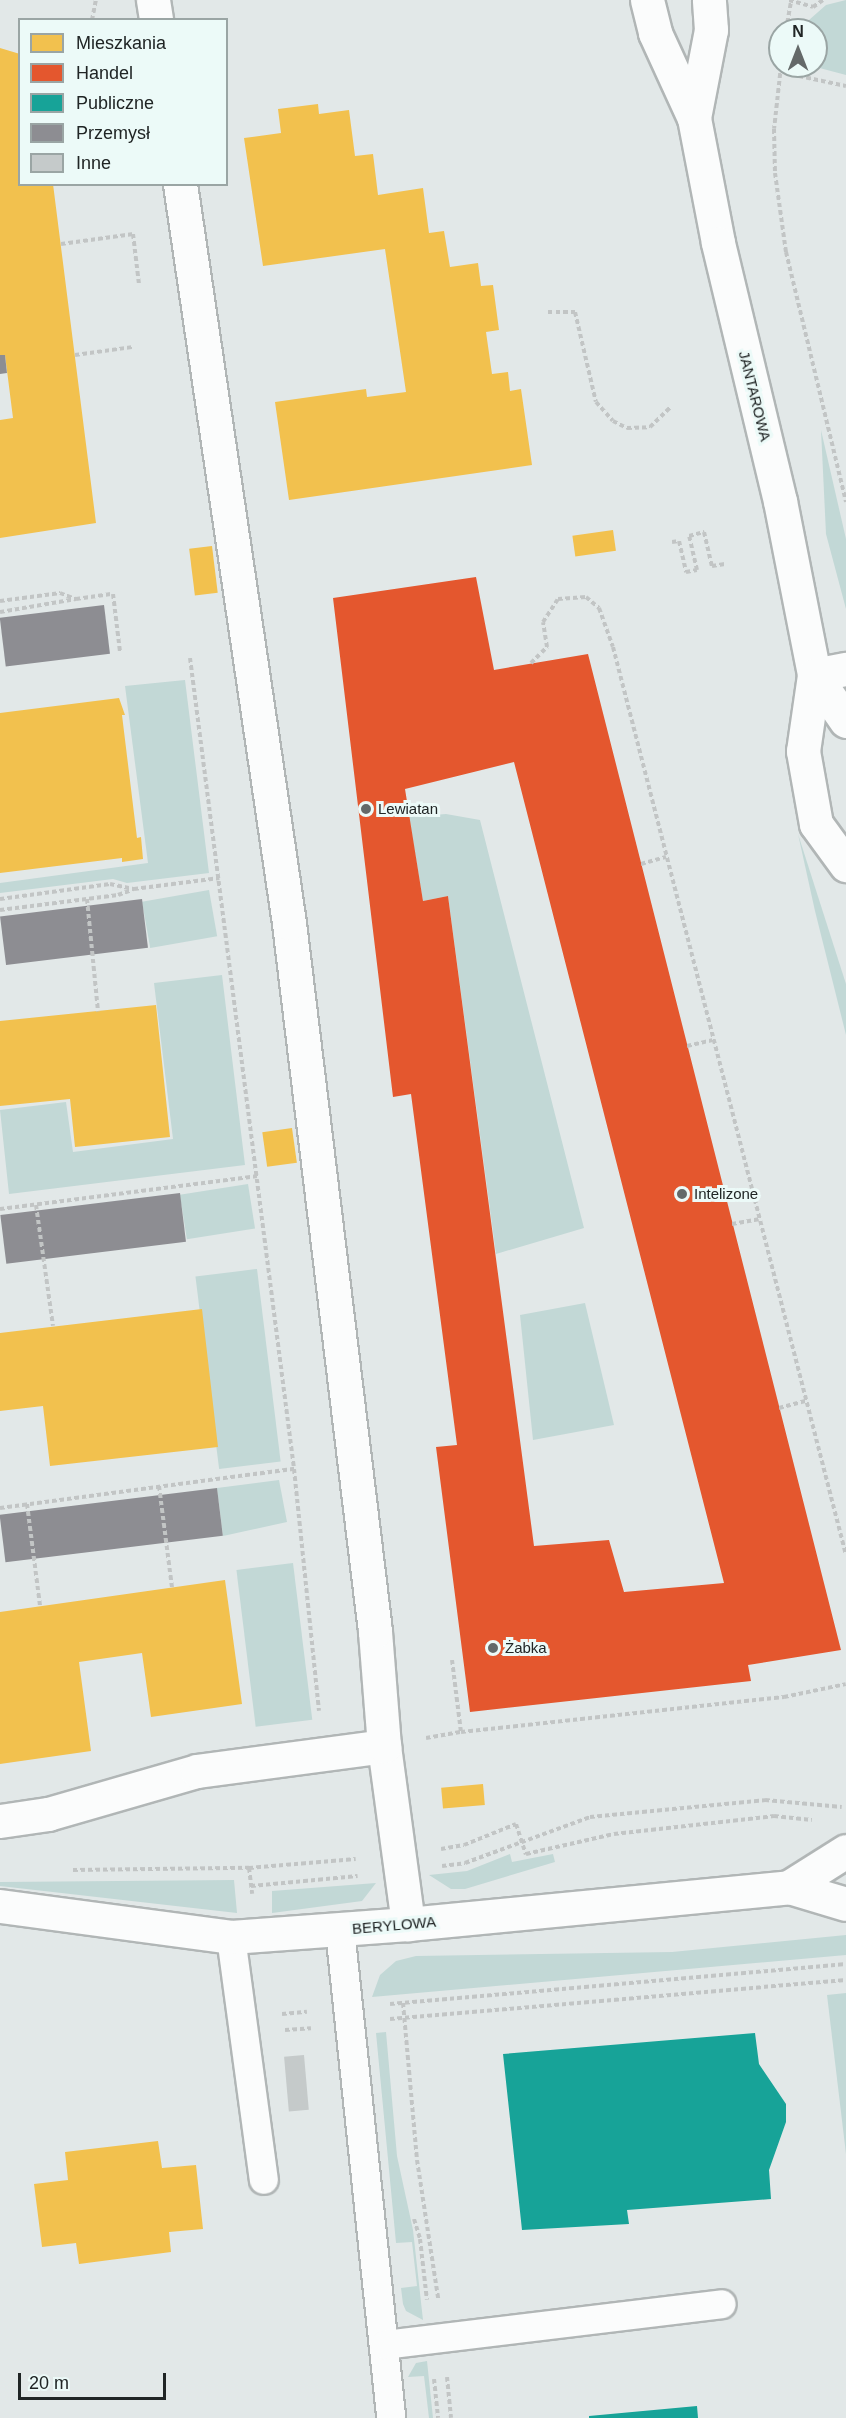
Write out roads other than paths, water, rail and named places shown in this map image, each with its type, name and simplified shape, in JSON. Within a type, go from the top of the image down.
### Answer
[{"type":"street","points":[[153,0],[156,18]]},
{"type":"street","name":"JANTAROWA","points":[[647,0],[656,33],[694,118],[718,243],[780,501],[814,675],[803,751],[816,824],[846,865]]},
{"type":"street","name":"JANTAROWA","points":[[694,118],[711,30],[709,0]]},
{"type":"street","points":[[180,186],[289,923],[375,1631],[384,1746],[408,1924]]},
{"type":"street","points":[[814,675],[846,669]]},
{"type":"street","name":"JANTAROWA","points":[[814,675],[846,721]]},
{"type":"street","points":[[0,1821],[48,1814],[197,1771],[384,1746]]},
{"type":"street","name":"BERYLOWA","points":[[789,1887],[846,1851]]},
{"type":"street","name":"BERYLOWA","points":[[0,1906],[231,1937],[408,1924],[789,1887],[846,1904]]},
{"type":"lane","points":[[340,1930],[391,2418]]},
{"type":"lane","points":[[231,1937],[264,2180]]},
{"type":"lane","points":[[385,2345],[722,2304]]},
{"type":"place","name":"Lewiatan","points":[[366,809]]},
{"type":"place","name":"Intelizone","points":[[682,1194]]},
{"type":"place","name":"Żabka","points":[[493,1648]]}]
